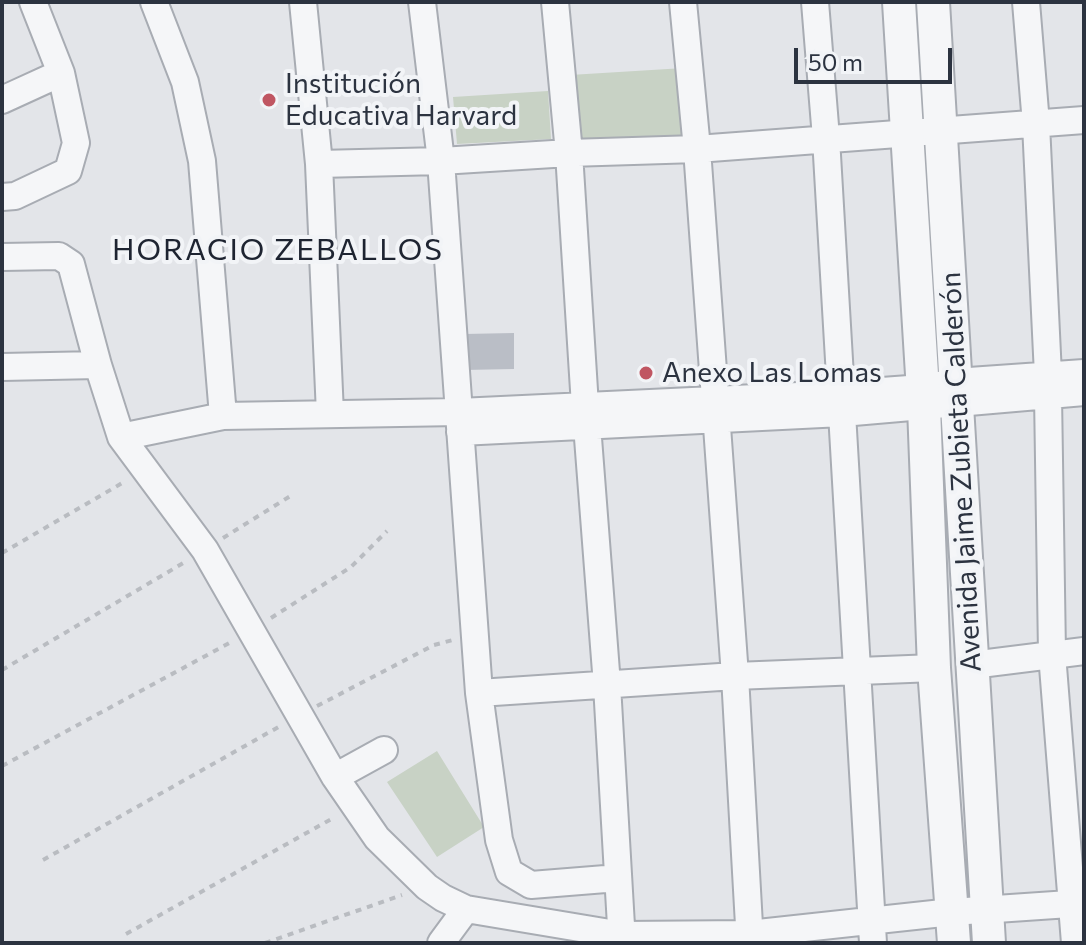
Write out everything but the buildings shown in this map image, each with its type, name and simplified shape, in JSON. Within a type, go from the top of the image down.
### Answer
[{"type":"street","points":[[2,197],[15,196],[68,171],[76,143],[61,73],[33,2]]},
{"type":"street","points":[[154,2],[185,82],[202,161],[223,416]]},
{"type":"street","points":[[303,2],[319,164],[330,414]]},
{"type":"street","points":[[422,2],[441,161],[479,693],[499,840],[509,872],[531,885],[618,878]]},
{"type":"street","points":[[555,2],[569,153],[622,939]]},
{"type":"street","points":[[683,2],[697,149],[735,676],[749,938]]},
{"type":"street","points":[[815,2],[826,138],[873,932]]},
{"type":"street","name":"Avenida Jaime Zubieta Calderón","points":[[899,2],[924,397],[934,668],[953,927]]},
{"type":"street","name":"Avenida Jaime Zubieta Calderón","points":[[933,2],[989,943]]},
{"type":"street","points":[[1026,2],[1036,124],[1048,385],[1052,654],[1079,904],[1075,943]]},
{"type":"street","points":[[2,100],[61,73]]},
{"type":"street","points":[[319,164],[697,149],[1084,120]]},
{"type":"street","points":[[2,257],[59,256],[71,264],[121,437],[205,550],[335,777],[377,838],[427,887],[466,909],[622,939],[749,938],[953,927],[987,909],[1079,904]]},
{"type":"street","points":[[2,367],[98,365]]},
{"type":"street","points":[[121,437],[223,416],[330,414],[460,422],[842,404],[1048,385],[1084,373]]},
{"type":"street","points":[[1048,385],[1084,392]]},
{"type":"street","points":[[972,665],[1084,651]]},
{"type":"street","points":[[479,693],[735,676],[934,668]]},
{"type":"street","points":[[335,777],[384,750]]},
{"type":"street","points":[[441,943],[466,909]]},
{"type":"path","points":[[2,553],[144,471]]},
{"type":"path","points":[[2,670],[292,495]]},
{"type":"path","points":[[2,766],[252,631],[351,567],[387,531]]},
{"type":"path","points":[[43,860],[301,714],[434,645],[475,635]]},
{"type":"path","points":[[126,934],[355,806]]},
{"type":"path","points":[[265,943],[427,887]]},
{"type":"shaded area","points":[[684,68],[688,136],[574,143],[570,75]]},
{"type":"shaded area","points":[[548,91],[551,139],[457,144],[453,97]]},
{"type":"shaded area","points":[[437,751],[484,827],[437,857],[387,782]]},
{"type":"place","name":"Institución Educativa Harvard","points":[[269,100]]},
{"type":"place","name":"Anexo Las Lomas","points":[[646,373]]},
{"type":"district","name":"HORACIO ZEBALLOS","points":[[278,250]]}]
